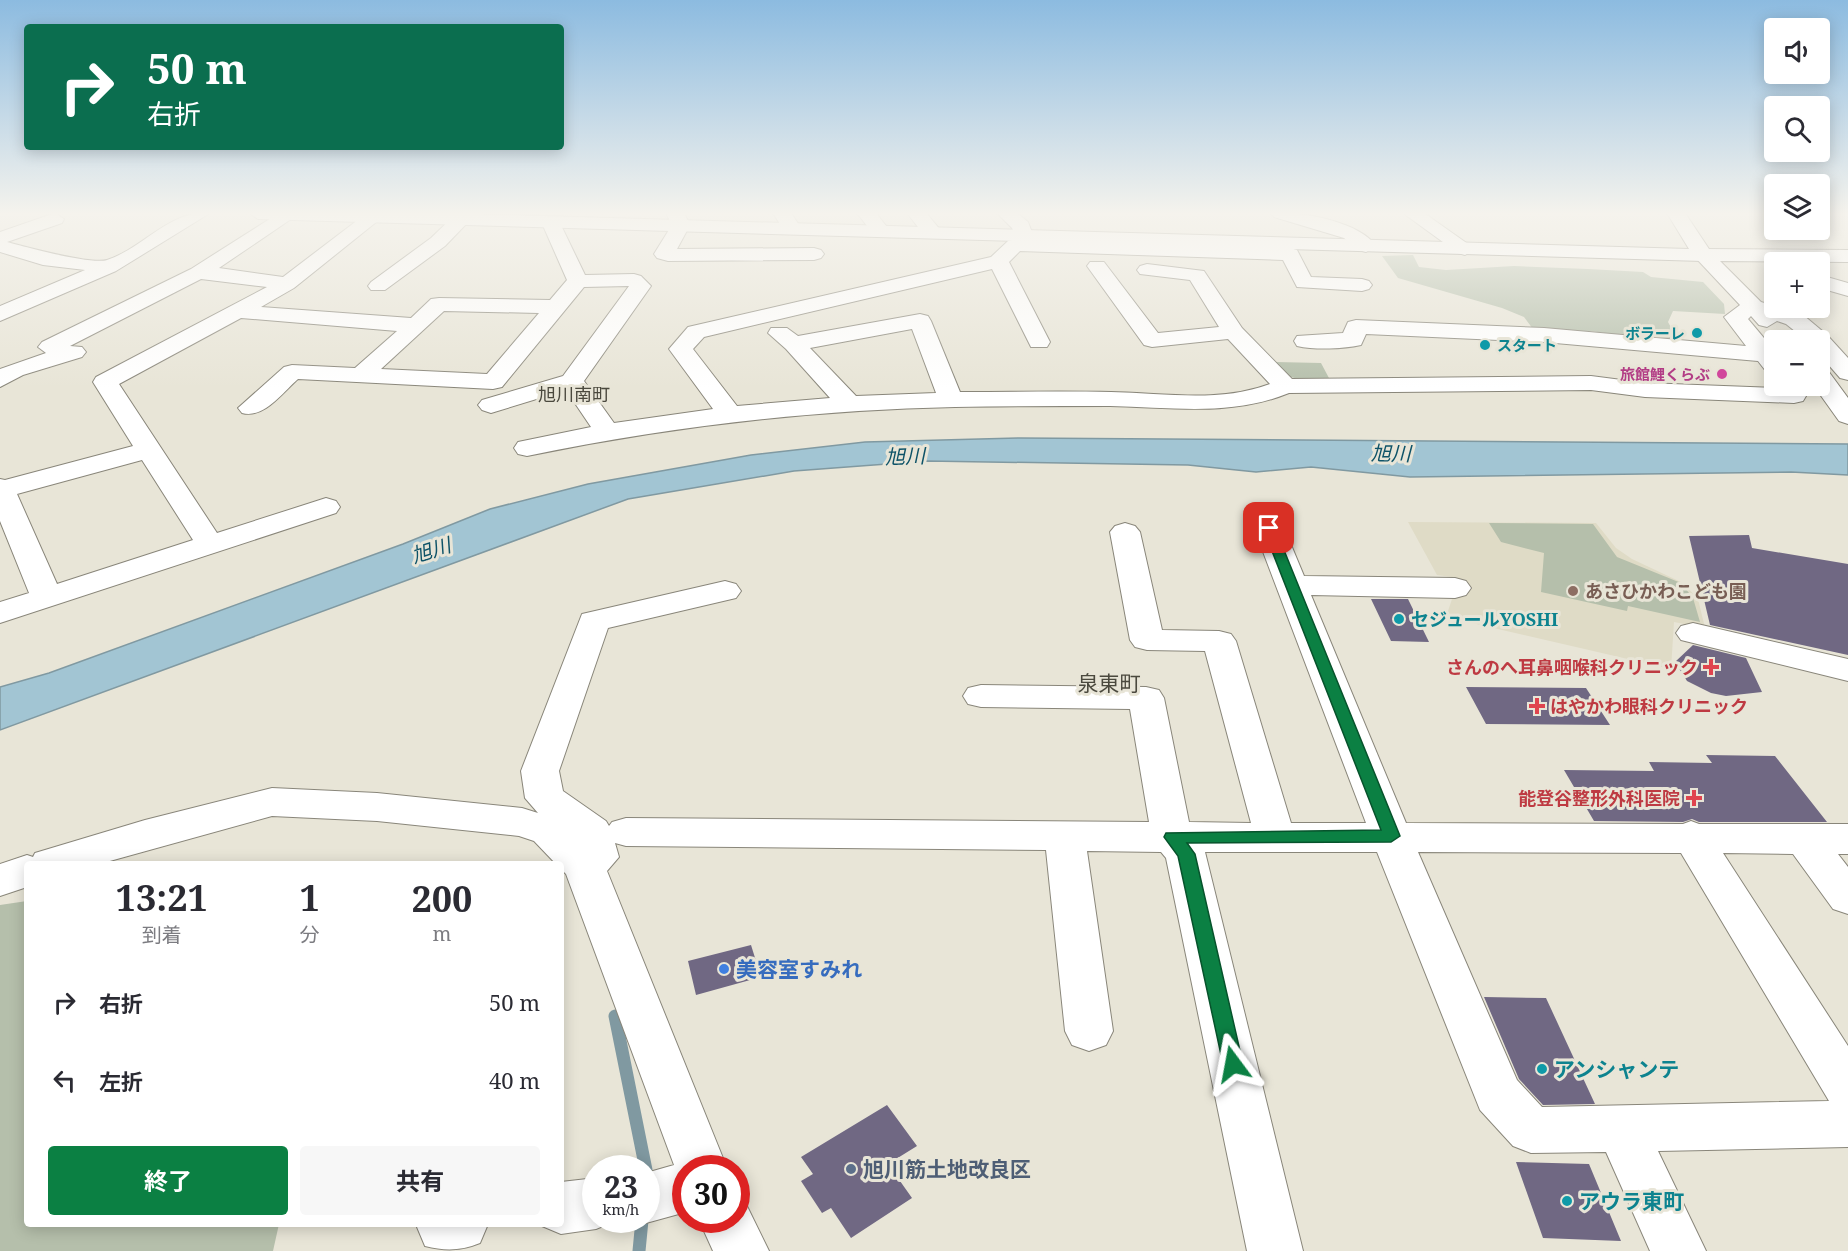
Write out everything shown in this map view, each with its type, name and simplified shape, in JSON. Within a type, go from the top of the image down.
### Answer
[{"type":"street","points":[[0,314],[99,271]]},
{"type":"street","points":[[210,544],[105,382],[239,311],[287,284],[304,271]]},
{"type":"street","points":[[378,286],[398,271]]},
{"type":"street","points":[[574,271],[578,280]]},
{"type":"street","points":[[730,414],[681,350],[696,332],[758,318],[926,271]]},
{"type":"street","points":[[1018,271],[1039,342]]},
{"type":"street","points":[[1113,271],[1152,340],[1234,332]]},
{"type":"street","points":[[1183,271],[1197,275],[1234,332],[1286,386]]},
{"type":"street","points":[[1298,271],[1304,283],[1362,285]]},
{"type":"street","points":[[1719,271],[1777,330]]},
{"type":"street","points":[[0,380],[15,370],[62,351],[198,273],[243,276],[287,284]]},
{"type":"street","points":[[251,408],[292,372],[493,382],[578,280]]},
{"type":"street","points":[[491,405],[572,381],[641,286],[634,280],[578,280]]},
{"type":"street","points":[[1830,284],[1848,290]]},
{"type":"street","points":[[360,376],[440,304],[556,307]]},
{"type":"street","points":[[1764,352],[1734,316],[1753,306],[1794,319],[1806,330]]},
{"type":"street","points":[[239,311],[312,319],[417,324]]},
{"type":"street","points":[[758,318],[794,344],[849,404]]},
{"type":"street","points":[[794,344],[920,321],[951,400]]},
{"type":"street","points":[[1305,341],[1353,340],[1356,327],[1544,334],[1764,360]]},
{"type":"street","points":[[62,351],[140,364]]},
{"type":"street","points":[[1830,353],[1848,373]]},
{"type":"street","points":[[572,381],[606,431]]},
{"type":"street","points":[[527,448],[606,431],[730,414],[849,404],[951,400],[1244,401],[1286,386],[1591,382],[1645,390],[1764,395]]},
{"type":"street","points":[[1830,391],[1848,416]]},
{"type":"street","points":[[47,597],[1,489],[147,450]]},
{"type":"street","points":[[0,613],[326,507]]},
{"type":"street","points":[[1269,528],[1391,836],[1498,1094],[1531,1130],[1848,1124]]},
{"type":"street","points":[[1125,532],[1147,640],[1219,641],[1275,837]]},
{"type":"street","points":[[1292,585],[1455,588]]},
{"type":"street","points":[[584,866],[598,857],[592,831],[544,798],[540,771],[594,621],[725,591]]},
{"type":"street","points":[[1693,633],[1848,670]]},
{"type":"street","points":[[981,696],[1146,698],[1172,837],[1186,854],[1275,1251]]},
{"type":"street","points":[[60,861],[145,835],[272,802],[377,807],[522,822],[548,831],[584,866],[696,1155]]},
{"type":"street","points":[[626,832],[1172,837],[1848,838]]},
{"type":"street","points":[[1065,835],[1089,1031]]},
{"type":"street","points":[[1691,836],[1848,1088]]},
{"type":"street","points":[[1804,838],[1848,898]]},
{"type":"street","points":[[0,880],[24,872]]},
{"type":"street","points":[[1621,1128],[1678,1251]]},
{"type":"street","points":[[564,1208],[582,1205]]},
{"type":"street","points":[[732,1233],[741,1251]]},
{"type":"shaded area","name":"あさひかわこども園","points":[[1408,522],[1596,523],[1616,548],[1632,559],[1683,583],[1698,599],[1705,628],[1674,622],[1671,669],[1446,617],[1459,578],[1437,575]]},
{"type":"green space","points":[[1393,271],[1643,272],[1651,277],[1703,282],[1724,304],[1725,314],[1673,311],[1668,322],[1680,344],[1591,331],[1555,333],[1533,329],[1524,317],[1502,308],[1398,278]]},
{"type":"green space","points":[[1276,362],[1321,363],[1330,380],[1301,380],[1281,374]]},
{"type":"green space","points":[[1489,523],[1593,524],[1617,557],[1681,583],[1693,598],[1700,622],[1628,606],[1627,611],[1541,592],[1544,553],[1501,542]]},
{"type":"green space","points":[[24,901],[24,1227],[278,1227],[273,1251],[0,1251],[0,905]]},
{"type":"water","name":"旭川","points":[[1019,438],[1848,444],[1848,475],[1791,472],[1410,477],[1311,467],[1256,472],[1188,465],[927,461],[794,471],[628,499],[0,730],[0,687],[49,673],[403,544],[490,509],[588,484],[751,455],[865,442]]},
{"type":"building","points":[[1749,535],[1752,548],[1848,564],[1848,655],[1710,625],[1689,536]]},
{"type":"building","name":"セジュールYOSHI","points":[[1371,599],[1408,599],[1429,642],[1391,641]]},
{"type":"building","name":"さんのへ耳鼻咽喉科クリニック","points":[[1693,645],[1746,658],[1762,692],[1726,696],[1711,693],[1687,681],[1675,662]]},
{"type":"building","name":"はやかわ眼科クリニック","points":[[1466,687],[1586,688],[1610,725],[1486,724]]},
{"type":"building","name":"能登谷整形外科医院","points":[[1706,755],[1775,756],[1827,822],[1699,822],[1692,819],[1683,822],[1594,821],[1564,770],[1654,771],[1649,762],[1712,763]]},
{"type":"building","name":"美容室すみれ","points":[[751,945],[761,977],[696,995],[688,961]]},
{"type":"building","name":"アンシャンテ","points":[[1484,997],[1546,998],[1595,1104],[1543,1105],[1519,1079]]},
{"type":"building","name":"旭川筋土地改良区","points":[[887,1105],[917,1146],[888,1164],[912,1198],[851,1238],[831,1208],[822,1213],[801,1181],[813,1174],[801,1157]]},
{"type":"building","name":"アウラ東町","points":[[1516,1162],[1589,1164],[1621,1241],[1543,1238]]},
{"type":"waterway","points":[[615,1016],[643,1155]]},
{"type":"waterway","points":[[639,1251],[641,1233]]},
{"type":"place","name":"ボラーレ","points":[[1697,333]]},
{"type":"place","name":"スタート","points":[[1485,345]]},
{"type":"place","name":"旅館鯉くらぶ","points":[[1722,374]]},
{"type":"place","name":"あさひかわこども園","points":[[1573,591]]},
{"type":"place","name":"セジュールYOSHI","points":[[1399,619]]},
{"type":"place","name":"さんのへ耳鼻咽喉科クリニック","points":[[1711,667]]},
{"type":"place","name":"はやかわ眼科クリニック","points":[[1537,706]]},
{"type":"place","name":"能登谷整形外科医院","points":[[1694,798]]},
{"type":"place","name":"美容室すみれ","points":[[724,969]]},
{"type":"place","name":"アンシャンテ","points":[[1542,1069]]},
{"type":"place","name":"旭川筋土地改良区","points":[[851,1169]]},
{"type":"place","name":"アウラ東町","points":[[1567,1201]]},
{"type":"district","name":"旭川南町","points":[[574,394]]},
{"type":"district","name":"泉東町","points":[[1109,683]]},
{"type":"route","points":[[1233,1064],[1186,854],[1172,837],[1391,836],[1269,528]]}]
